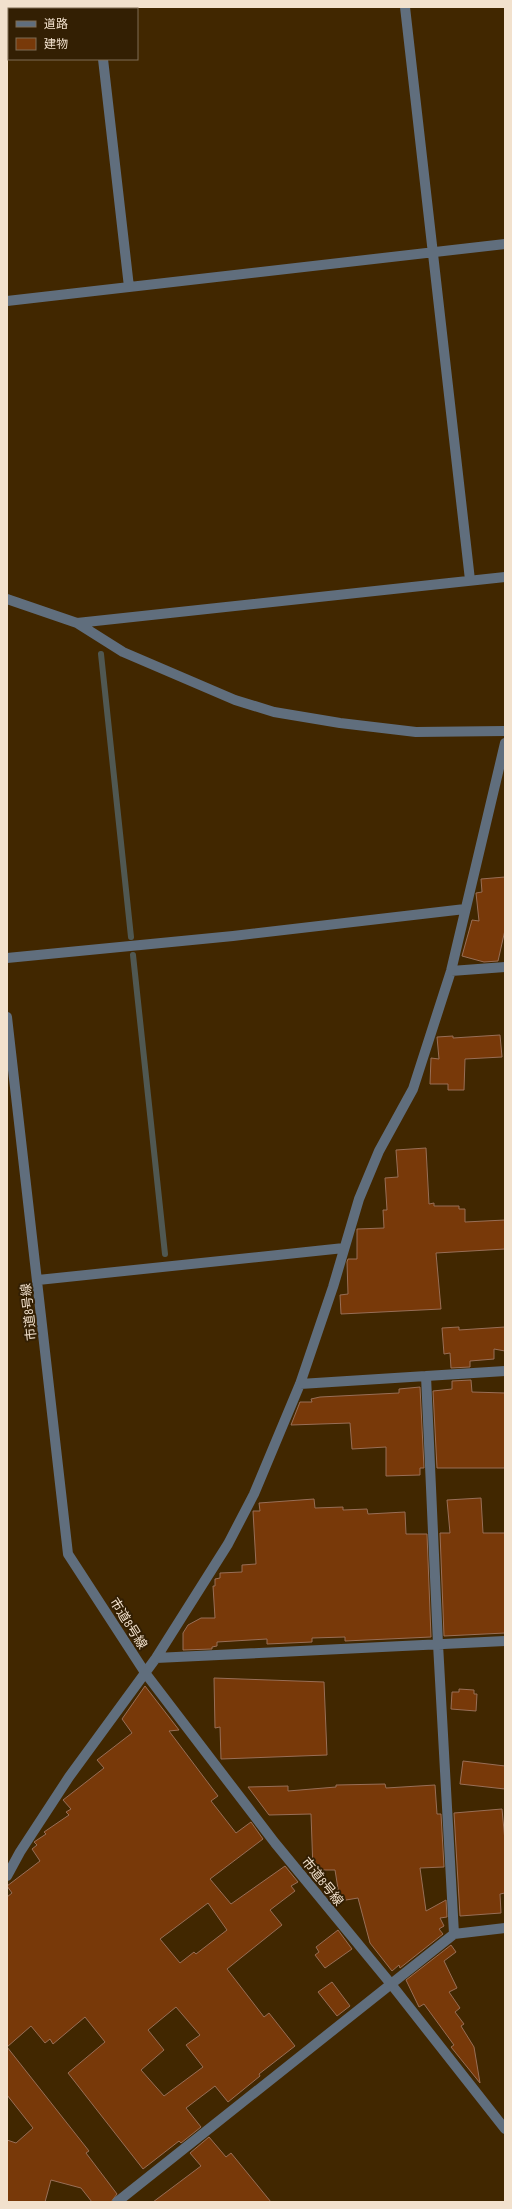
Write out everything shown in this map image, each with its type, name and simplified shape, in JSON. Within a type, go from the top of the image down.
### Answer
[{"type":"street","points":[[405,7],[470,580]]},
{"type":"street","points":[[103,60],[129,287]]},
{"type":"street","points":[[7,301],[505,244]]},
{"type":"street","points":[[77,622],[505,577]]},
{"type":"street","points":[[7,599],[77,622],[123,652],[235,700],[274,712],[340,723],[416,732],[505,731]]},
{"type":"street","points":[[7,1876],[20,1852],[69,1777],[146,1674],[228,1544],[254,1494],[300,1384],[359,1199],[379,1151],[413,1089],[451,971],[465,909],[490,815],[505,743]]},
{"type":"street","points":[[7,958],[233,936],[465,909]]},
{"type":"street","points":[[451,971],[505,967]]},
{"type":"street","name":"市道8号線","points":[[7,1016],[68,1554],[146,1674],[275,1843],[391,1984],[505,2129]]},
{"type":"street","points":[[38,1280],[344,1248]]},
{"type":"street","points":[[300,1384],[505,1371]]},
{"type":"street","points":[[426,1376],[438,1644],[454,1934]]},
{"type":"street","points":[[156,1658],[505,1642]]},
{"type":"street","points":[[117,2202],[454,1934],[505,1928]]},
{"type":"building","points":[[505,877],[505,930],[498,961],[484,962],[462,956],[472,920],[479,921],[476,893],[482,892],[481,879]]},
{"type":"building","points":[[500,1035],[502,1057],[465,1059],[464,1090],[448,1090],[448,1084],[430,1084],[431,1058],[439,1059],[437,1037],[453,1036],[453,1038]]},
{"type":"building","points":[[426,1148],[429,1204],[434,1203],[434,1206],[459,1206],[459,1209],[465,1209],[465,1222],[505,1220],[505,1249],[436,1253],[441,1309],[341,1314],[340,1295],[348,1294],[347,1262],[348,1259],[357,1259],[357,1229],[384,1228],[383,1210],[387,1210],[385,1178],[398,1177],[396,1150]]},
{"type":"building","points":[[459,1327],[459,1330],[505,1327],[505,1351],[494,1349],[494,1359],[470,1361],[470,1367],[451,1368],[450,1353],[444,1354],[442,1328]]},
{"type":"building","points":[[471,1380],[472,1392],[505,1393],[505,1468],[437,1468],[433,1391],[452,1389],[452,1381]]},
{"type":"building","points":[[420,1387],[424,1468],[420,1468],[420,1475],[386,1476],[386,1447],[352,1449],[350,1423],[291,1425],[300,1402],[312,1402],[311,1399],[320,1397],[399,1393],[399,1389]]},
{"type":"building","points":[[481,1498],[483,1533],[505,1533],[505,1633],[444,1636],[440,1533],[450,1533],[447,1500]]},
{"type":"building","points":[[314,1499],[315,1508],[343,1507],[343,1510],[367,1509],[368,1514],[405,1512],[406,1534],[427,1534],[431,1637],[345,1641],[345,1637],[312,1638],[312,1642],[267,1644],[267,1639],[217,1642],[217,1646],[212,1647],[212,1649],[183,1650],[183,1633],[188,1625],[201,1618],[215,1618],[213,1586],[215,1586],[215,1579],[220,1578],[220,1573],[242,1572],[242,1565],[256,1564],[253,1511],[260,1511],[259,1503]]},
{"type":"building","points":[[214,1678],[324,1682],[327,1755],[221,1759],[220,1727],[215,1728]]},
{"type":"building","points":[[145,1686],[179,1730],[169,1731],[218,1796],[211,1801],[236,1833],[251,1822],[263,1839],[210,1879],[231,1904],[285,1866],[298,1882],[291,1886],[295,1891],[270,1910],[282,1925],[227,1969],[264,2017],[269,2013],[295,2046],[259,2074],[260,2076],[228,2102],[215,2086],[186,2108],[201,2127],[181,2143],[179,2141],[143,2169],[68,2073],[105,2042],[85,2017],[53,2044],[50,2039],[45,2043],[31,2026],[7,2047],[7,1897],[12,1893],[7,1886],[40,1861],[32,1849],[37,1845],[34,1842],[46,1834],[44,1832],[69,1815],[66,1812],[71,1809],[63,1800],[104,1768],[97,1760],[132,1733],[122,1719]],"holes":[[[208,1903],[227,1930],[196,1954],[194,1952],[180,1963],[160,1939]],[[176,2007],[200,2035],[186,2045],[203,2067],[164,2096],[141,2070],[164,2050],[148,2030]]]},
{"type":"building","points":[[459,1689],[474,1690],[474,1694],[477,1694],[476,1711],[451,1709],[452,1692],[459,1692]]},
{"type":"building","points":[[463,1761],[505,1766],[505,1789],[460,1784]]},
{"type":"building","points":[[385,1784],[386,1788],[435,1785],[437,1814],[441,1814],[444,1867],[420,1868],[426,1911],[446,1900],[447,1917],[440,1918],[444,1926],[439,1929],[443,1934],[400,1968],[399,1965],[392,1971],[370,1943],[358,1898],[340,1901],[335,1870],[313,1870],[311,1814],[269,1815],[248,1787],[288,1786],[288,1791],[336,1787],[336,1785]]},
{"type":"building","points":[[502,1809],[505,1841],[505,1893],[500,1894],[501,1913],[460,1916],[454,1813]]},
{"type":"building","points":[[338,1930],[352,1949],[325,1968],[315,1955],[319,1952],[316,1947]]},
{"type":"building","points":[[451,1945],[456,1952],[444,1961],[457,1988],[449,1992],[460,2008],[455,2012],[464,2024],[461,2026],[474,2047],[480,2083],[451,2047],[454,2045],[424,2004],[419,2007],[406,1980]]},
{"type":"building","points":[[332,1982],[350,2006],[337,2016],[318,1992]]},
{"type":"building","points":[[7,2047],[89,2151],[86,2153],[117,2194],[111,2202],[92,2202],[81,2188],[51,2180],[45,2202],[7,2202],[7,2140],[16,2143],[33,2128],[7,2095]]},
{"type":"building","points":[[209,2137],[226,2157],[231,2153],[271,2202],[153,2202],[201,2166],[190,2153]]},
{"type":"waterway","points":[[101,654],[131,937]]},
{"type":"waterway","points":[[133,955],[165,1254]]}]
